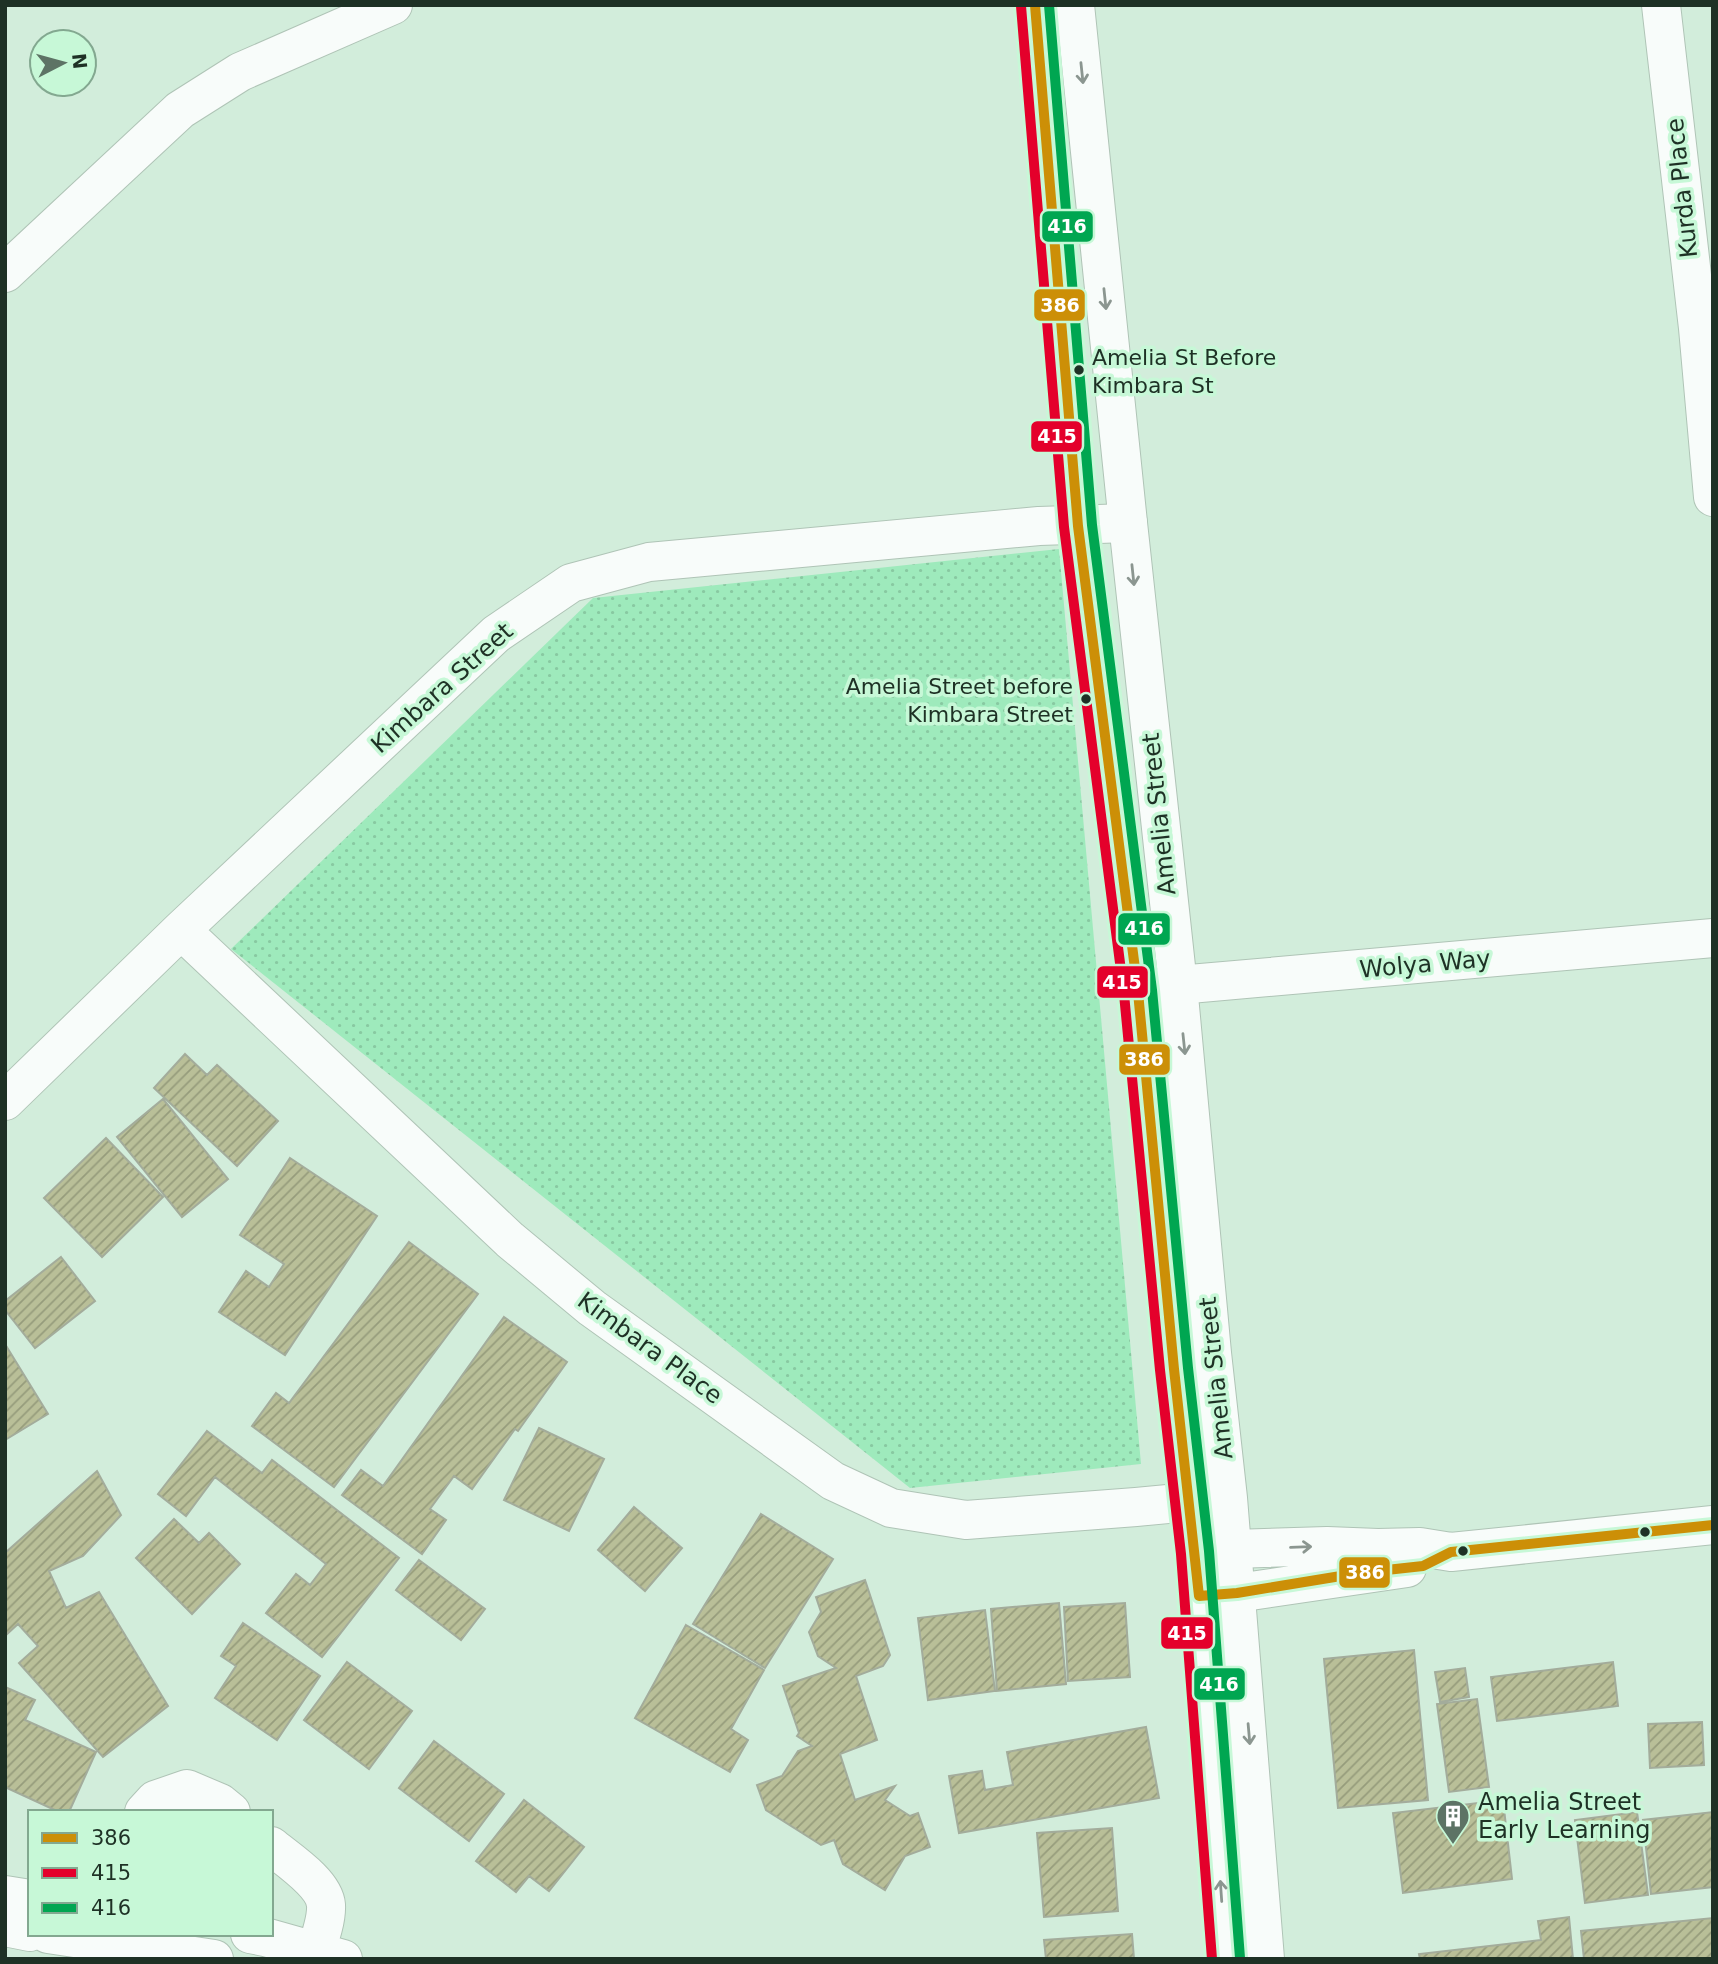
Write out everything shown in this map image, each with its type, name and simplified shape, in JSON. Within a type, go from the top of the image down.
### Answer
[{"type":"street","points":[[5,273],[180,110],[240,72],[393,5]]},
{"type":"street","name":"Amelia Street","points":[[1035,5],[1077,526],[1138,992],[1199,1596],[1226,1959]]},
{"type":"street","name":"Amelia Street","points":[[1075,5],[1178,985],[1233,1549],[1265,1959]]},
{"type":"street","name":"Kurda Place","points":[[1661,5],[1705,327],[1713,497]]},
{"type":"street","name":"Kimbara Street","points":[[5,1101],[181,930],[496,634],[571,583],[649,562],[1039,526],[1128,523]]},
{"type":"street","name":"Kimbara Place","points":[[181,930],[510,1240],[592,1308],[833,1481],[891,1508],[966,1520],[1228,1498]]},
{"type":"street","name":"Wolya Way","points":[[1138,992],[1178,985],[1713,938]]},
{"type":"street","points":[[1195,1553],[1327,1546],[1420,1547],[1451,1552],[1713,1525]]},
{"type":"street","points":[[1199,1596],[1423,1566],[1451,1552]]},
{"type":"street","points":[[146,1810],[155,1800],[187,1789],[220,1803],[229,1810]]},
{"type":"street","points":[[260,1936],[324,1956],[326,1905],[318,1885],[273,1848]]},
{"type":"street","points":[[5,1895],[28,1899]]},
{"type":"street","points":[[5,1927],[28,1932]]},
{"type":"street","points":[[68,1936],[214,1959]]},
{"type":"green space","points":[[1059,549],[1141,1464],[910,1488],[231,949],[593,598]]},
{"type":"building","points":[[185,1054],[207,1075],[217,1065],[278,1121],[237,1166],[154,1088]]},
{"type":"building","points":[[163,1099],[228,1179],[182,1217],[117,1137]]},
{"type":"building","points":[[106,1138],[163,1197],[102,1257],[44,1198]]},
{"type":"building","points":[[290,1158],[377,1216],[285,1355],[219,1312],[246,1271],[269,1287],[284,1264],[240,1235]]},
{"type":"building","points":[[409,1242],[478,1294],[334,1487],[252,1426],[276,1393],[289,1403]]},
{"type":"building","points":[[61,1257],[95,1301],[35,1348],[5,1310],[5,1301]]},
{"type":"building","points":[[504,1317],[567,1362],[472,1489],[454,1476],[430,1509],[446,1520],[422,1554],[342,1495],[361,1470],[383,1486]]},
{"type":"building","points":[[5,1344],[48,1414],[5,1440]]},
{"type":"building","points":[[539,1428],[604,1459],[569,1531],[504,1500]]},
{"type":"building","points":[[207,1431],[262,1473],[272,1460],[399,1558],[322,1657],[266,1613],[296,1574],[310,1585],[326,1564],[215,1477],[186,1516],[158,1494]]},
{"type":"building","points":[[97,1471],[121,1515],[83,1556],[49,1571],[66,1608],[99,1592],[168,1706],[103,1757],[19,1663],[38,1646],[18,1624],[5,1636],[5,1553]]},
{"type":"building","points":[[634,1507],[682,1548],[645,1591],[598,1550]]},
{"type":"building","points":[[761,1514],[833,1559],[765,1668],[693,1624]]},
{"type":"building","points":[[174,1519],[199,1543],[209,1533],[240,1564],[192,1614],[136,1558]]},
{"type":"building","points":[[419,1560],[485,1609],[461,1640],[396,1590]]},
{"type":"building","points":[[865,1580],[890,1655],[883,1666],[856,1676],[877,1740],[840,1754],[855,1800],[895,1786],[885,1800],[910,1816],[918,1813],[930,1847],[905,1856],[885,1890],[843,1864],[834,1840],[821,1845],[766,1810],[757,1785],[782,1776],[798,1751],[812,1746],[797,1736],[799,1733],[783,1686],[836,1668],[818,1656],[809,1632],[821,1612],[816,1597]]},
{"type":"building","points":[[1059,1603],[1066,1684],[997,1691],[991,1609]]},
{"type":"building","points":[[1125,1603],[1130,1677],[1068,1681],[1064,1607]]},
{"type":"building","points":[[985,1610],[995,1691],[928,1700],[918,1618]]},
{"type":"building","points":[[243,1623],[320,1676],[277,1740],[215,1698],[236,1666],[221,1656]]},
{"type":"building","points":[[686,1625],[764,1670],[731,1729],[748,1740],[730,1772],[635,1718]]},
{"type":"building","points":[[1414,1650],[1428,1800],[1338,1808],[1324,1659]]},
{"type":"building","points":[[347,1662],[412,1711],[369,1769],[304,1720]]},
{"type":"building","points":[[1613,1662],[1618,1706],[1497,1721],[1491,1677]]},
{"type":"building","points":[[1465,1668],[1469,1697],[1440,1702],[1435,1672]]},
{"type":"building","points":[[5,1687],[35,1700],[25,1720],[96,1752],[70,1810],[55,1810],[5,1787]]},
{"type":"building","points":[[1477,1699],[1489,1787],[1449,1792],[1437,1704]]},
{"type":"building","points":[[1702,1722],[1704,1765],[1650,1768],[1648,1724]]},
{"type":"building","points":[[1146,1727],[1159,1798],[959,1833],[949,1776],[982,1771],[985,1790],[1013,1785],[1007,1752]]},
{"type":"building","points":[[434,1741],[504,1794],[469,1841],[399,1788]]},
{"type":"building","points":[[524,1800],[584,1847],[549,1891],[529,1876],[516,1892],[476,1861]]},
{"type":"building","name":"Amelia Street Early Learning","points":[[1503,1800],[1512,1879],[1403,1893],[1393,1813]]},
{"type":"building","points":[[1637,1812],[1648,1895],[1585,1903],[1575,1820]]},
{"type":"building","points":[[1713,1812],[1713,1887],[1651,1894],[1643,1820]]},
{"type":"building","points":[[1112,1828],[1118,1911],[1044,1917],[1037,1833]]},
{"type":"building","points":[[1569,1917],[1573,1959],[1420,1959],[1419,1954],[1541,1940],[1538,1921]]},
{"type":"building","points":[[1713,1918],[1713,1959],[1584,1959],[1581,1931]]},
{"type":"building","points":[[1132,1934],[1134,1959],[1046,1959],[1044,1940]]},
{"type":"transit line","name":"386","points":[[1035,5],[1078,526],[1138,992],[1199,1596],[1423,1566],[1451,1552],[1713,1525]]},
{"type":"transit line","name":"416","points":[[1049,5],[1092,525],[1152,990],[1188,1368],[1209,1551],[1240,1958]]},
{"type":"transit line","name":"415","points":[[1021,6],[1064,527],[1124,994],[1160,1370],[1181,1554],[1212,1959]]},
{"type":"place","name":"Amelia St Before Kimbara St","points":[[1079,370]]},
{"type":"place","name":"Amelia Street before Kimbara Street","points":[[1086,699]]},
{"type":"place","name":"Amelia Street Early Learning","points":[[1453,1846]]}]
